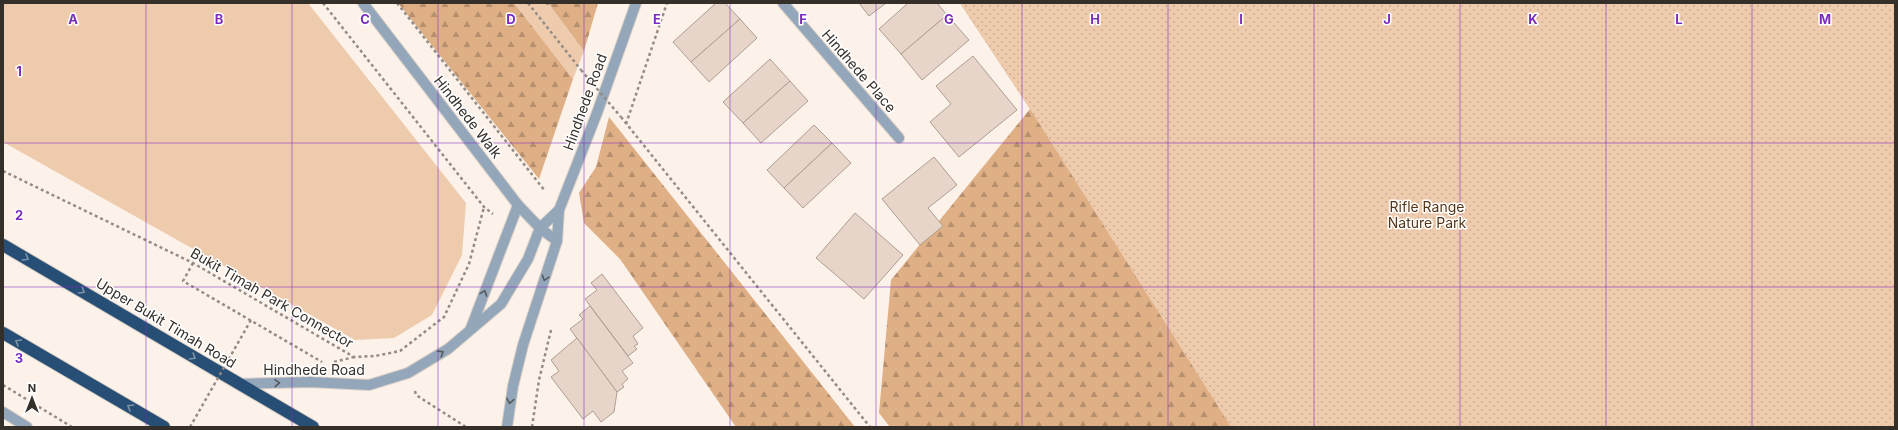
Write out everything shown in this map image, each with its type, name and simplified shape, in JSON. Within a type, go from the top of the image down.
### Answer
[{"type":"highway","name":"Upper Bukit Timah Road","points":[[3,245],[313,427]]},
{"type":"highway","points":[[3,333],[164,427]]},
{"type":"street","name":"Hindhede Walk","points":[[362,3],[518,205],[540,228],[557,241]]},
{"type":"street","name":"Hindhede Road","points":[[507,427],[513,386],[523,345],[557,241],[559,210],[597,113],[636,3]]},
{"type":"street","name":"Hindhede Place","points":[[783,3],[899,138]]},
{"type":"street","name":"Hindhede Road","points":[[470,329],[508,227],[518,205]]},
{"type":"street","name":"Hindhede Road","points":[[238,384],[310,382],[369,385],[408,373],[448,349],[501,304],[528,259],[540,228],[559,210]]},
{"type":"street","points":[[3,412],[27,427]]},
{"type":"path","points":[[323,3],[484,207],[508,227]]},
{"type":"path","points":[[397,3],[559,210]]},
{"type":"path","points":[[528,3],[870,427]]},
{"type":"path","points":[[546,3],[550,5],[553,3]]},
{"type":"path","points":[[626,124],[667,3]]},
{"type":"path","name":"Bukit Timah Park Connector","points":[[3,170],[193,263],[354,356],[375,356],[400,351],[444,317],[469,264],[484,207]]},
{"type":"path","points":[[193,263],[183,281],[326,364]]},
{"type":"path","points":[[190,427],[251,320]]},
{"type":"path","points":[[400,351],[416,395],[466,427]]},
{"type":"path","points":[[333,362],[354,356]]},
{"type":"path","points":[[3,385],[72,427]]},
{"type":"green space","points":[[3,3],[308,3],[466,203],[462,255],[432,315],[394,338],[355,340],[3,142]]},
{"type":"green space","points":[[398,3],[514,3],[573,79],[539,179]]},
{"type":"green space","points":[[514,3],[548,3],[584,51],[573,79]]},
{"type":"green space","points":[[548,3],[598,3],[584,51]]},
{"type":"green space","name":"Rifle Range Nature Park","points":[[960,3],[1895,3],[1895,427],[890,427],[879,413],[891,280],[1030,109]]},
{"type":"green space","name":"Rifle Range Nature Park","points":[[960,3],[1895,3],[1895,427],[1231,427],[1030,109]]},
{"type":"green space","points":[[609,117],[855,427],[736,427],[620,259],[584,223],[579,193],[596,167]]},
{"type":"building","points":[[716,3],[725,3],[740,19],[691,62],[673,42]]},
{"type":"building","points":[[859,3],[886,3],[869,16]]},
{"type":"building","points":[[908,3],[937,3],[947,15],[901,54],[879,29]]},
{"type":"building","points":[[947,15],[969,40],[922,80],[901,54]]},
{"type":"building","points":[[740,19],[757,38],[709,82],[691,62]]},
{"type":"building","points":[[973,56],[1017,110],[959,157],[930,122],[951,104],[936,86]]},
{"type":"building","points":[[770,59],[790,81],[743,123],[723,102]]},
{"type":"building","points":[[790,81],[808,101],[761,143],[743,123]]},
{"type":"building","points":[[814,125],[832,143],[784,188],[767,170]]},
{"type":"building","points":[[832,143],[851,163],[803,208],[784,188]]},
{"type":"building","points":[[934,157],[957,185],[928,208],[943,226],[920,245],[882,199]]},
{"type":"building","points":[[855,213],[903,255],[864,299],[816,258]]},
{"type":"building","points":[[602,274],[643,328],[633,336],[638,344],[634,346],[637,349],[628,356],[585,299],[597,290],[591,283]]},
{"type":"building","points":[[590,306],[633,363],[622,371],[628,379],[622,384],[624,387],[617,392],[570,329],[583,319],[579,315]]},
{"type":"building","points":[[577,338],[617,392],[614,412],[601,422],[593,411],[583,419],[551,377],[559,371],[551,360]]}]
